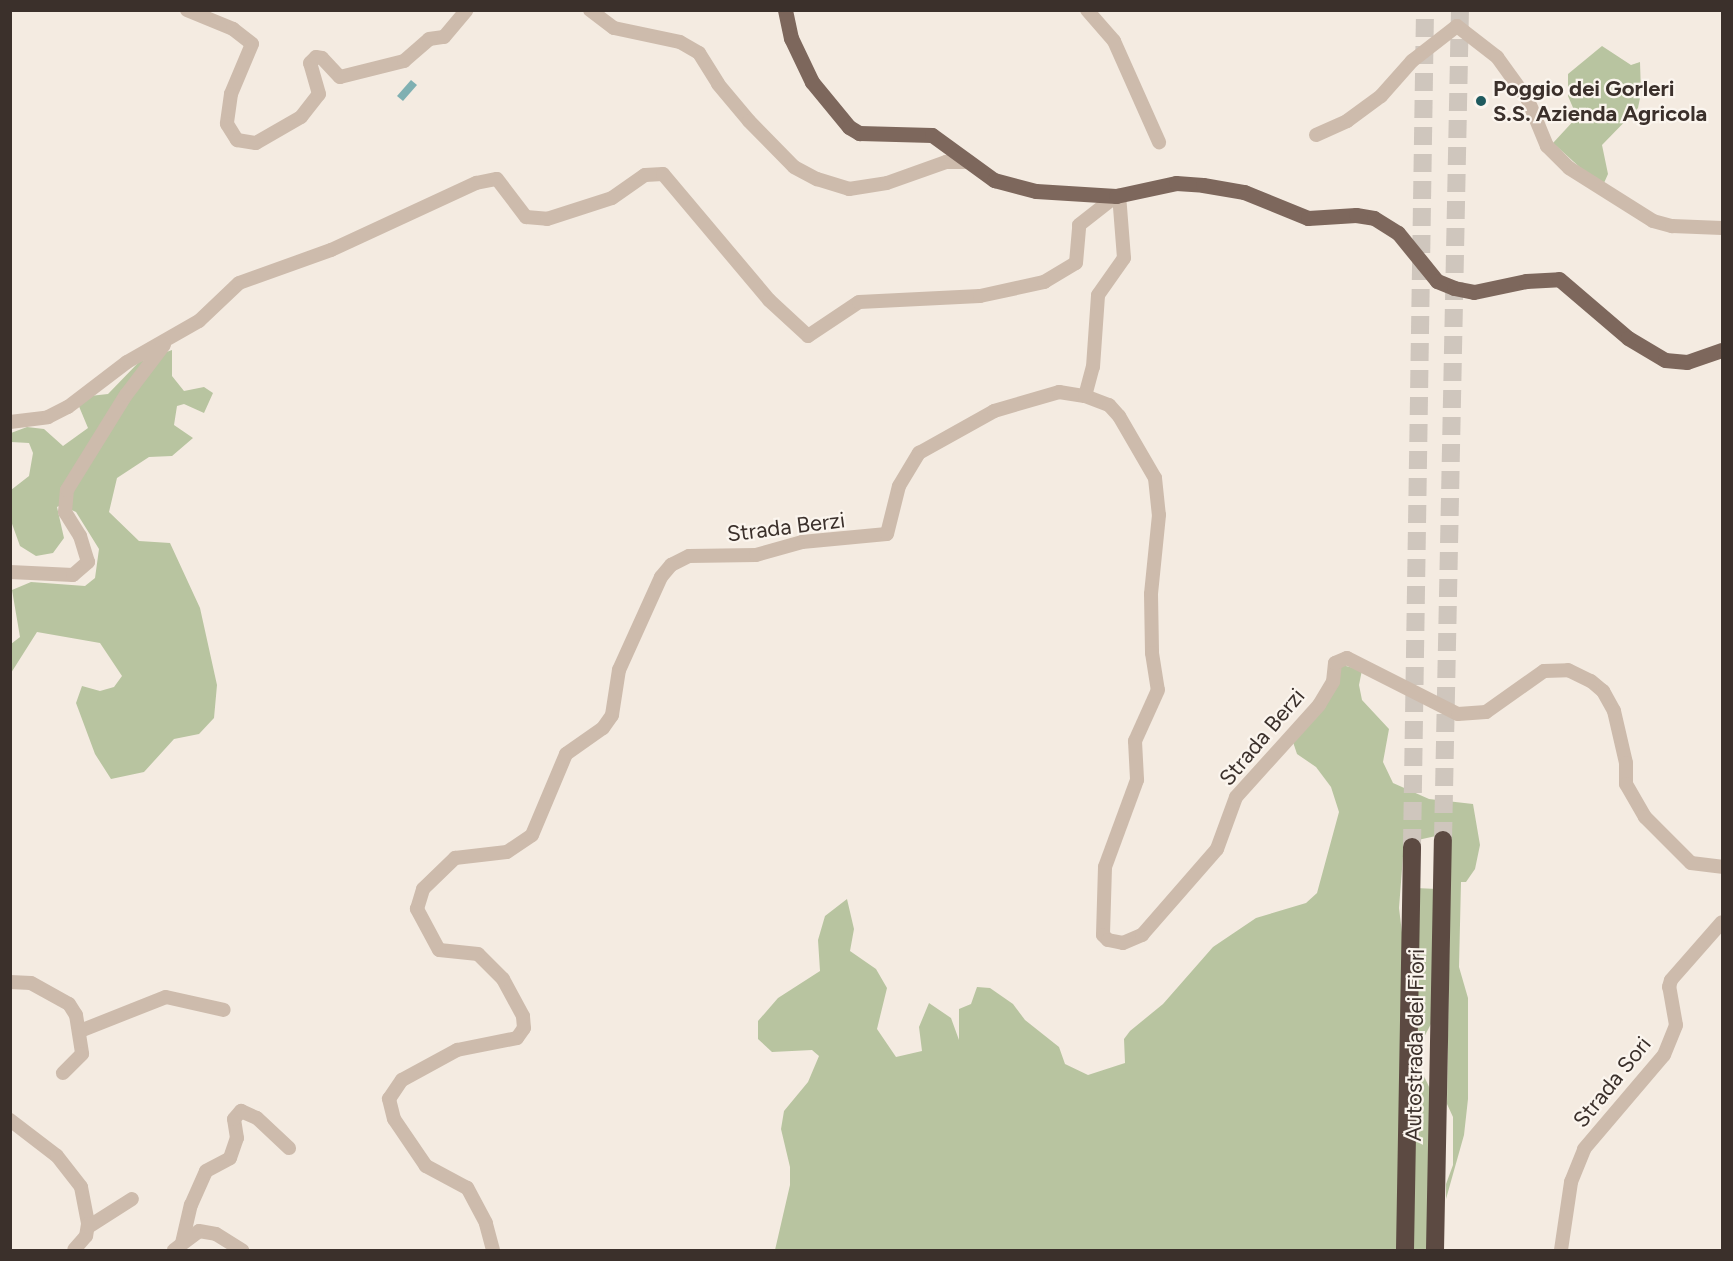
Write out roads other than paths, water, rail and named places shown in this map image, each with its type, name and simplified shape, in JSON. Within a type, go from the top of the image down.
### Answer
[{"type":"highway","name":"Autostrada dei Fiori","points":[[1435,1251],[1443,840]]},
{"type":"highway","name":"Autostrada dei Fiori","points":[[1405,1251],[1412,847]]},
{"type":"main road","points":[[785,10],[801,62],[825,100],[849,127],[880,136],[932,135],[994,180],[1009,186],[1060,194],[1118,195],[1176,183],[1203,185],[1244,192],[1308,218],[1356,215],[1374,218],[1398,233],[1437,281],[1455,288],[1474,292],[1559,279],[1628,338],[1665,360],[1687,362],[1722,350]]},
{"type":"street","points":[[187,10],[233,28],[252,44],[231,94],[227,124],[237,140],[256,143],[301,117],[319,94],[310,63],[316,57],[322,58],[340,77],[404,61],[429,39],[444,37],[467,10]]},
{"type":"street","points":[[590,10],[614,28],[680,42],[699,53],[718,84],[749,121],[794,167],[817,179],[849,189],[886,183],[946,162],[969,162]]},
{"type":"street","points":[[1087,10],[1114,41],[1159,142]]},
{"type":"street","points":[[1317,135],[1347,121],[1381,96],[1412,61],[1456,26],[1497,57],[1528,100],[1547,146],[1569,168],[1653,221],[1672,226],[1722,228]]},
{"type":"street","points":[[10,422],[48,417],[68,407],[127,362],[199,321],[239,283],[331,250],[476,183],[497,179],[526,217],[547,219],[612,198],[645,175],[663,174],[762,292],[808,336],[859,302],[980,296],[1044,282],[1076,263],[1079,225],[1118,195]]},
{"type":"street","points":[[1085,396],[1093,367],[1098,295],[1124,258],[1118,195]]},
{"type":"street","points":[[10,572],[73,575],[88,562],[80,536],[65,512],[67,490],[126,395],[168,340]]},
{"type":"street","name":"Strada Berzi","points":[[493,1251],[486,1223],[467,1188],[426,1166],[394,1119],[389,1105],[394,1088],[457,1050],[513,1040],[522,1033],[525,1022],[520,1006],[503,979],[472,951],[439,950],[417,909],[419,896],[454,858],[507,852],[532,835],[543,815],[561,760],[572,748],[603,728],[612,715],[619,670],[665,570],[689,556],[756,555],[802,542],[887,534],[899,486],[919,453],[994,411],[1059,392],[1085,396],[1108,405],[1119,416],[1155,478],[1160,516],[1151,594],[1152,652],[1158,690],[1135,741],[1137,780],[1106,867],[1104,935],[1108,940],[1123,943],[1142,935],[1217,849],[1236,797],[1319,705],[1333,682],[1335,663],[1347,658],[1458,714],[1486,712],[1544,671],[1568,670],[1591,681],[1603,691],[1614,711],[1626,763],[1626,784],[1645,817],[1690,863],[1722,867]]},
{"type":"street","name":"Strada Sori","points":[[1561,1251],[1571,1182],[1584,1149],[1664,1055],[1676,1025],[1669,987],[1671,980],[1722,922]]},
{"type":"street","points":[[10,982],[31,982],[69,1004],[80,1031],[82,1054],[63,1073]]},
{"type":"street","points":[[80,1031],[166,997],[224,1010]]},
{"type":"street","points":[[178,1247],[191,1205],[206,1171],[230,1158],[237,1138],[234,1119],[241,1111],[256,1118],[289,1148]]},
{"type":"street","points":[[10,1120],[57,1156],[76,1180],[86,1201],[88,1227],[86,1236],[74,1251]]},
{"type":"street","points":[[88,1227],[132,1199]]},
{"type":"street","points":[[178,1247],[199,1232],[216,1234],[242,1251]]},
{"type":"water","points":[[411,80],[417,85],[403,101],[397,96]]},
{"type":"tunnel","points":[[1412,847],[1425,10]]},
{"type":"tunnel","points":[[1443,840],[1460,10]]},
{"type":"place","name":"Poggio dei Gorleri S.S. Azienda Agricola","points":[[1481,101]]}]
